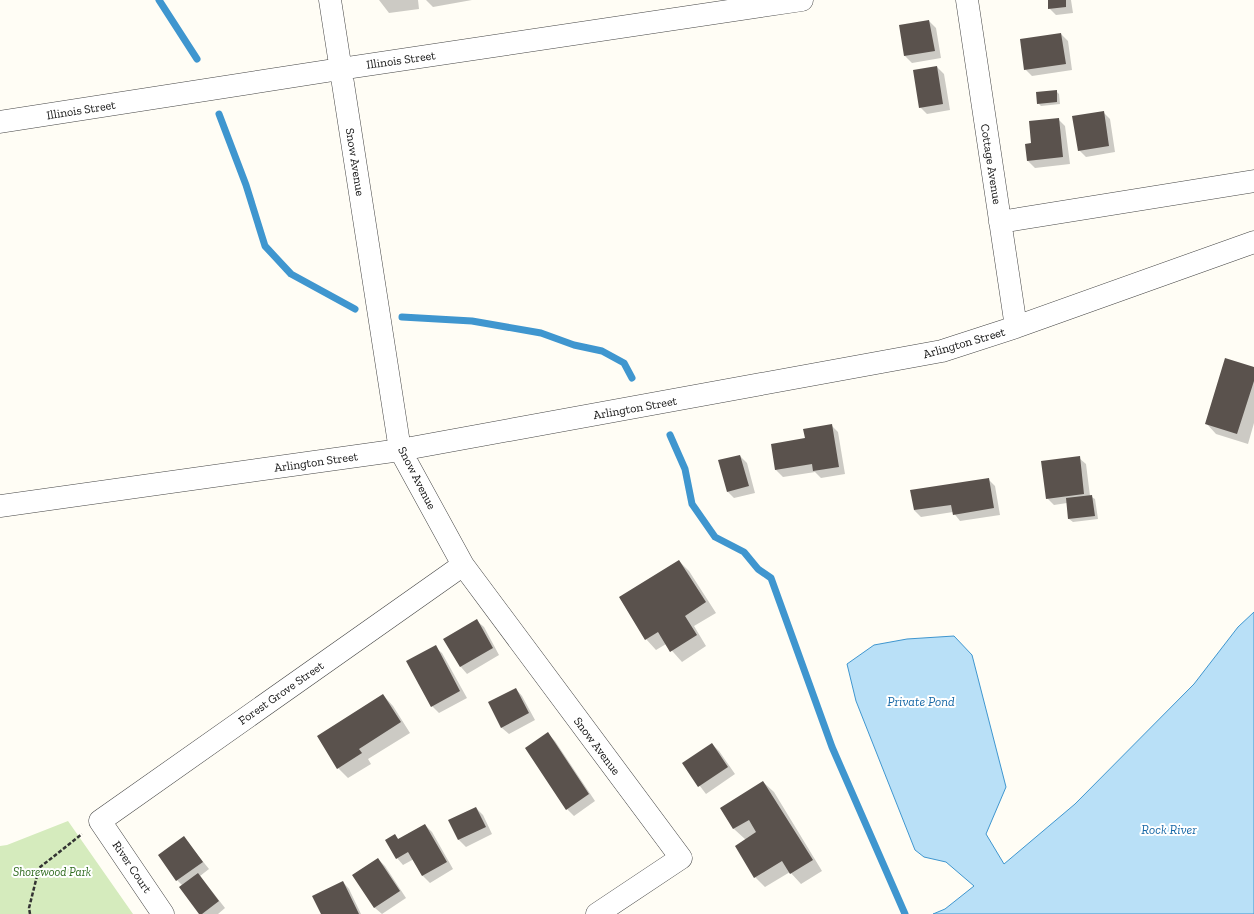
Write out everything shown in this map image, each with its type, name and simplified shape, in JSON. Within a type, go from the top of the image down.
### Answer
[{"type":"street","name":"Snow Avenue","points":[[330,0],[400,450],[463,565],[681,858],[597,914]]},
{"type":"street","name":"Illinois Street","points":[[0,122],[340,69],[802,0]]},
{"type":"street","name":"Cottage Avenue","points":[[967,0],[1016,327]]},
{"type":"street","points":[[1000,222],[1254,181]]},
{"type":"street","name":"Arlington Street","points":[[0,506],[400,450],[942,352],[1254,242]]},
{"type":"street","name":"Forest Grove Street","points":[[100,820],[463,565]]},
{"type":"street","name":"River Court","points":[[100,820],[163,914]]},
{"type":"path","points":[[30,914],[29,908],[39,868],[100,820]]},
{"type":"green space","name":"Shorewood Park","points":[[68,821],[133,914],[0,914],[0,846],[7,845]]},
{"type":"water","name":"Rock River","points":[[1254,612],[1254,914],[933,914],[945,909],[974,886],[946,862],[924,857],[915,850],[856,701],[847,664],[874,645],[907,639],[954,636],[972,655],[1006,787],[986,834],[1004,864],[1075,804],[1194,684],[1238,627]]},
{"type":"building","points":[[1048,0],[1066,0],[1066,7],[1048,9]]},
{"type":"building","points":[[929,20],[935,51],[904,56],[899,25]]},
{"type":"building","points":[[1061,33],[1066,64],[1024,70],[1020,39]]},
{"type":"building","points":[[937,66],[943,104],[919,108],[913,70]]},
{"type":"building","points":[[1057,90],[1057,102],[1037,104],[1036,92]]},
{"type":"building","points":[[1104,111],[1109,146],[1078,151],[1072,116]]},
{"type":"building","points":[[1059,118],[1063,157],[1027,161],[1025,144],[1031,143],[1029,121]]},
{"type":"building","points":[[1225,358],[1254,367],[1254,381],[1237,434],[1205,424]]},
{"type":"building","points":[[832,424],[839,467],[813,471],[812,464],[775,470],[771,444],[805,438],[803,429]]},
{"type":"building","points":[[740,455],[749,486],[727,492],[718,460]]},
{"type":"building","points":[[1080,456],[1084,494],[1046,499],[1041,461]]},
{"type":"building","points":[[989,478],[994,508],[953,515],[951,505],[914,510],[910,490]]},
{"type":"building","points":[[1092,495],[1095,516],[1068,519],[1066,498]]},
{"type":"building","points":[[679,560],[706,602],[685,616],[697,635],[670,652],[658,632],[645,640],[619,597]]},
{"type":"building","points":[[477,619],[493,648],[460,667],[443,639]]},
{"type":"building","points":[[436,645],[460,691],[431,707],[406,661]]},
{"type":"building","points":[[516,688],[529,713],[501,728],[488,702]]},
{"type":"building","points":[[383,694],[401,722],[359,749],[362,753],[337,769],[317,736]]},
{"type":"building","points":[[548,732],[589,794],[566,810],[525,748]]},
{"type":"building","points":[[712,743],[728,767],[698,787],[682,763]]},
{"type":"building","points":[[763,781],[813,860],[790,874],[782,861],[754,878],[735,846],[756,832],[749,820],[733,829],[720,808]]},
{"type":"building","points":[[476,807],[486,827],[458,840],[448,820]]},
{"type":"building","points":[[425,824],[447,862],[422,876],[408,852],[396,859],[385,840],[395,834],[398,839]]},
{"type":"building","points":[[184,836],[203,862],[176,881],[158,855]]},
{"type":"building","points":[[378,858],[400,891],[374,908],[352,875]]},
{"type":"building","points":[[198,873],[219,901],[202,914],[199,914],[179,887]]},
{"type":"building","points":[[343,881],[359,914],[321,914],[312,896]]},
{"type":"waterway","points":[[159,0],[197,59]]},
{"type":"waterway","points":[[219,114],[246,185],[265,246],[291,274],[355,309]]},
{"type":"waterway","points":[[402,317],[472,321],[541,333],[574,345],[602,351],[624,363],[632,378]]},
{"type":"waterway","points":[[670,435],[685,469],[692,504],[715,537],[744,552],[758,569],[771,578],[832,747],[905,914]]},
{"type":"water label","name":"Private Pond","points":[[921,701]]}]
